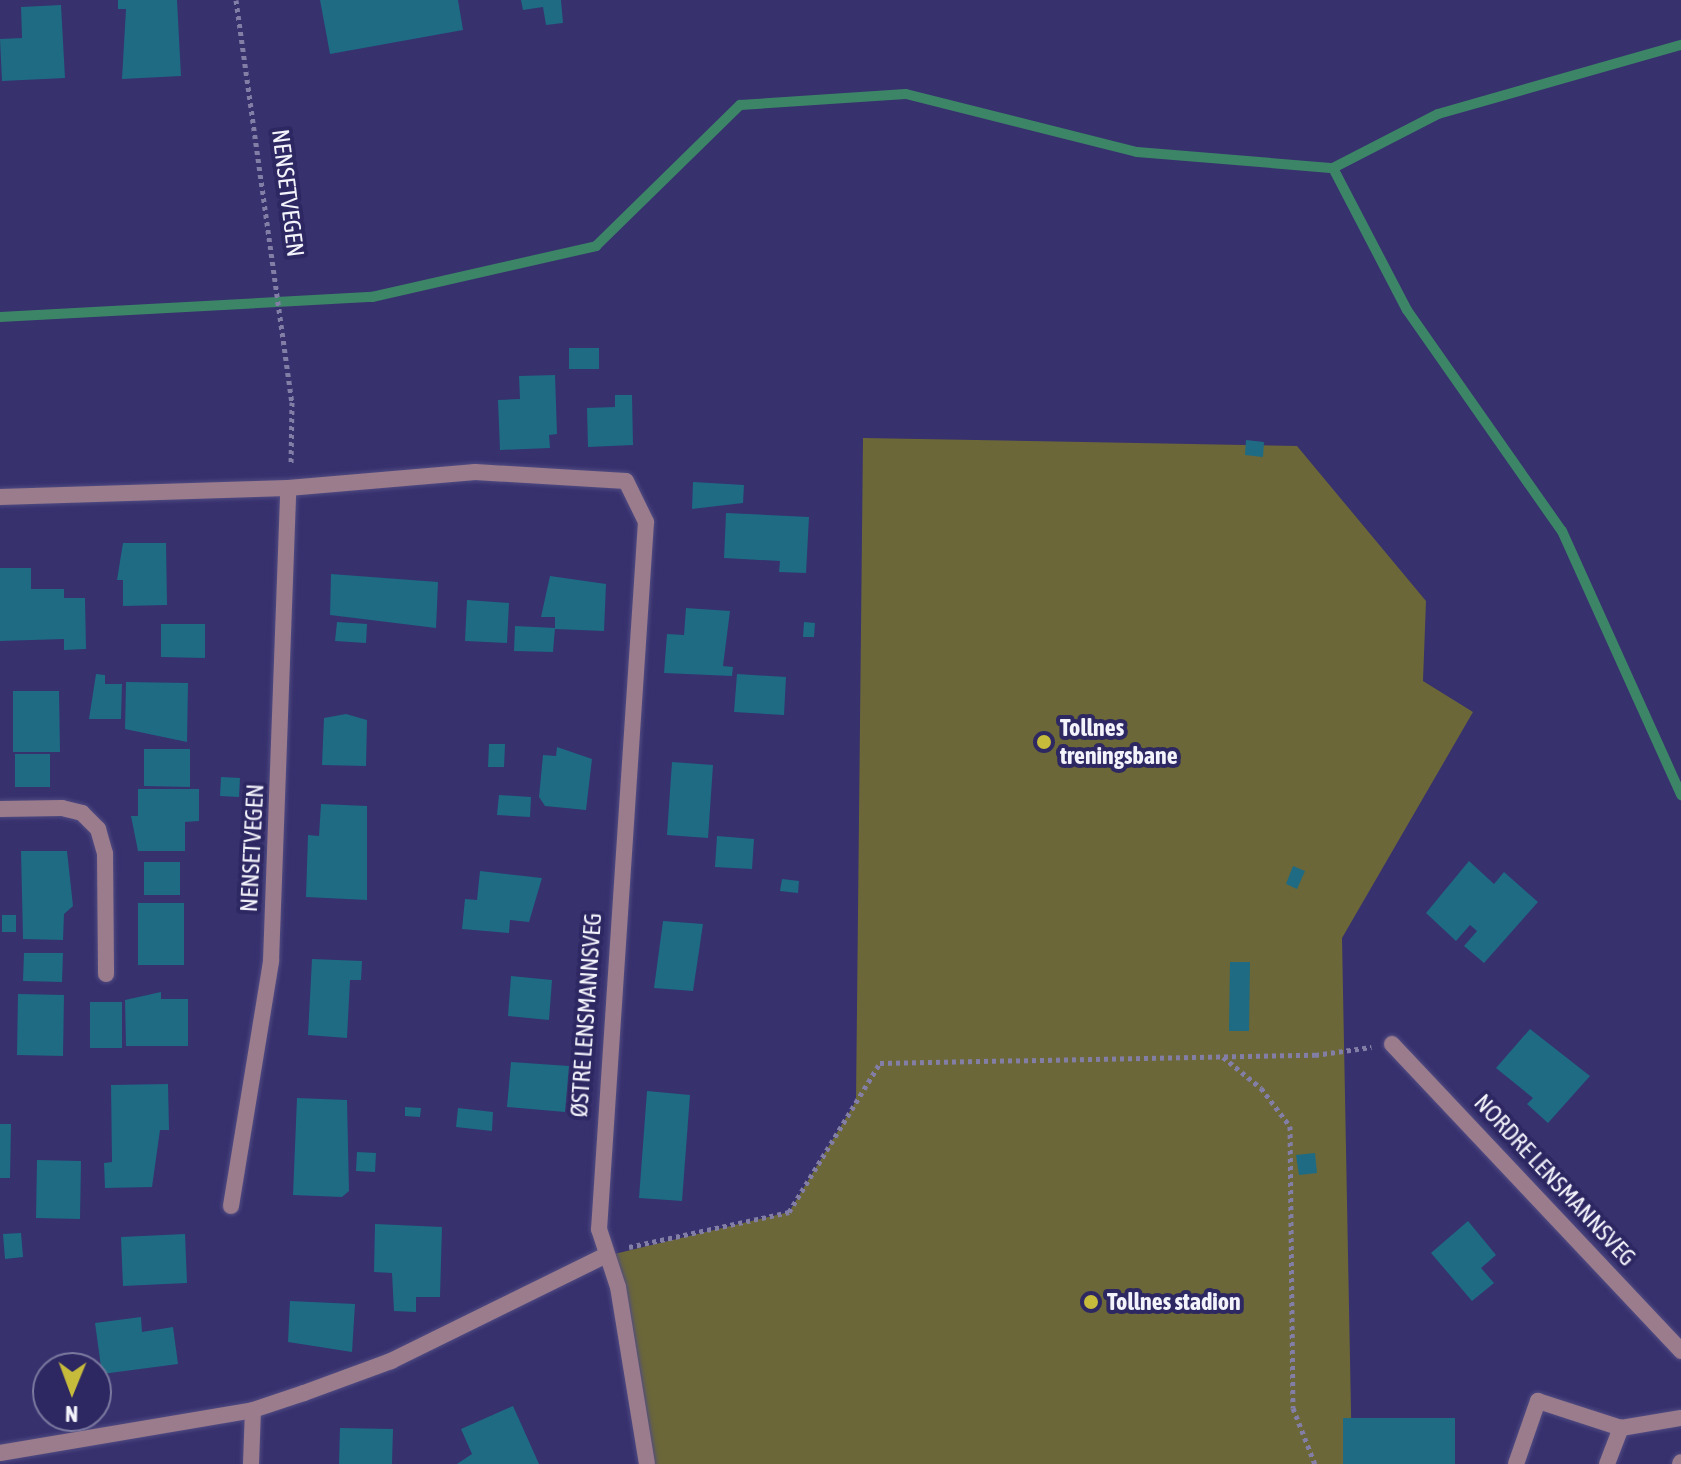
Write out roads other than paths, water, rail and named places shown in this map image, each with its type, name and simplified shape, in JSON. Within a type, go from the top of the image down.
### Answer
[{"type":"street","name":"ØSTRE LENSMANNSVEG","points":[[288,488],[563,472],[626,481],[646,522],[603,1122],[599,1229],[606,1255]]},
{"type":"street","points":[[0,497],[288,488]]},
{"type":"street","name":"NENSETVEGEN","points":[[231,1206],[271,961],[288,488]]},
{"type":"street","points":[[0,809],[62,808],[82,813],[98,829],[105,854],[106,974]]},
{"type":"street","name":"NORDRE LENSMANNSVEG","points":[[1392,1044],[1681,1351]]},
{"type":"street","points":[[0,1453],[253,1410],[391,1361],[606,1255],[625,1324],[647,1464]]},
{"type":"street","points":[[1516,1464],[1538,1401],[1621,1428],[1681,1418]]},
{"type":"street","points":[[251,1464],[253,1410]]},
{"type":"street","points":[[1607,1464],[1621,1428]]},
{"type":"waterway","points":[[0,317],[372,297],[596,246],[740,105],[906,94],[1137,152],[1333,168],[1438,114],[1681,45]]},
{"type":"waterway","points":[[1333,168],[1407,310],[1562,531],[1681,795]]},
{"type":"place","name":"Tollnes treningsbane","points":[[1044,742]]},
{"type":"place","name":"Tollnes stadion","points":[[1091,1302]]}]
